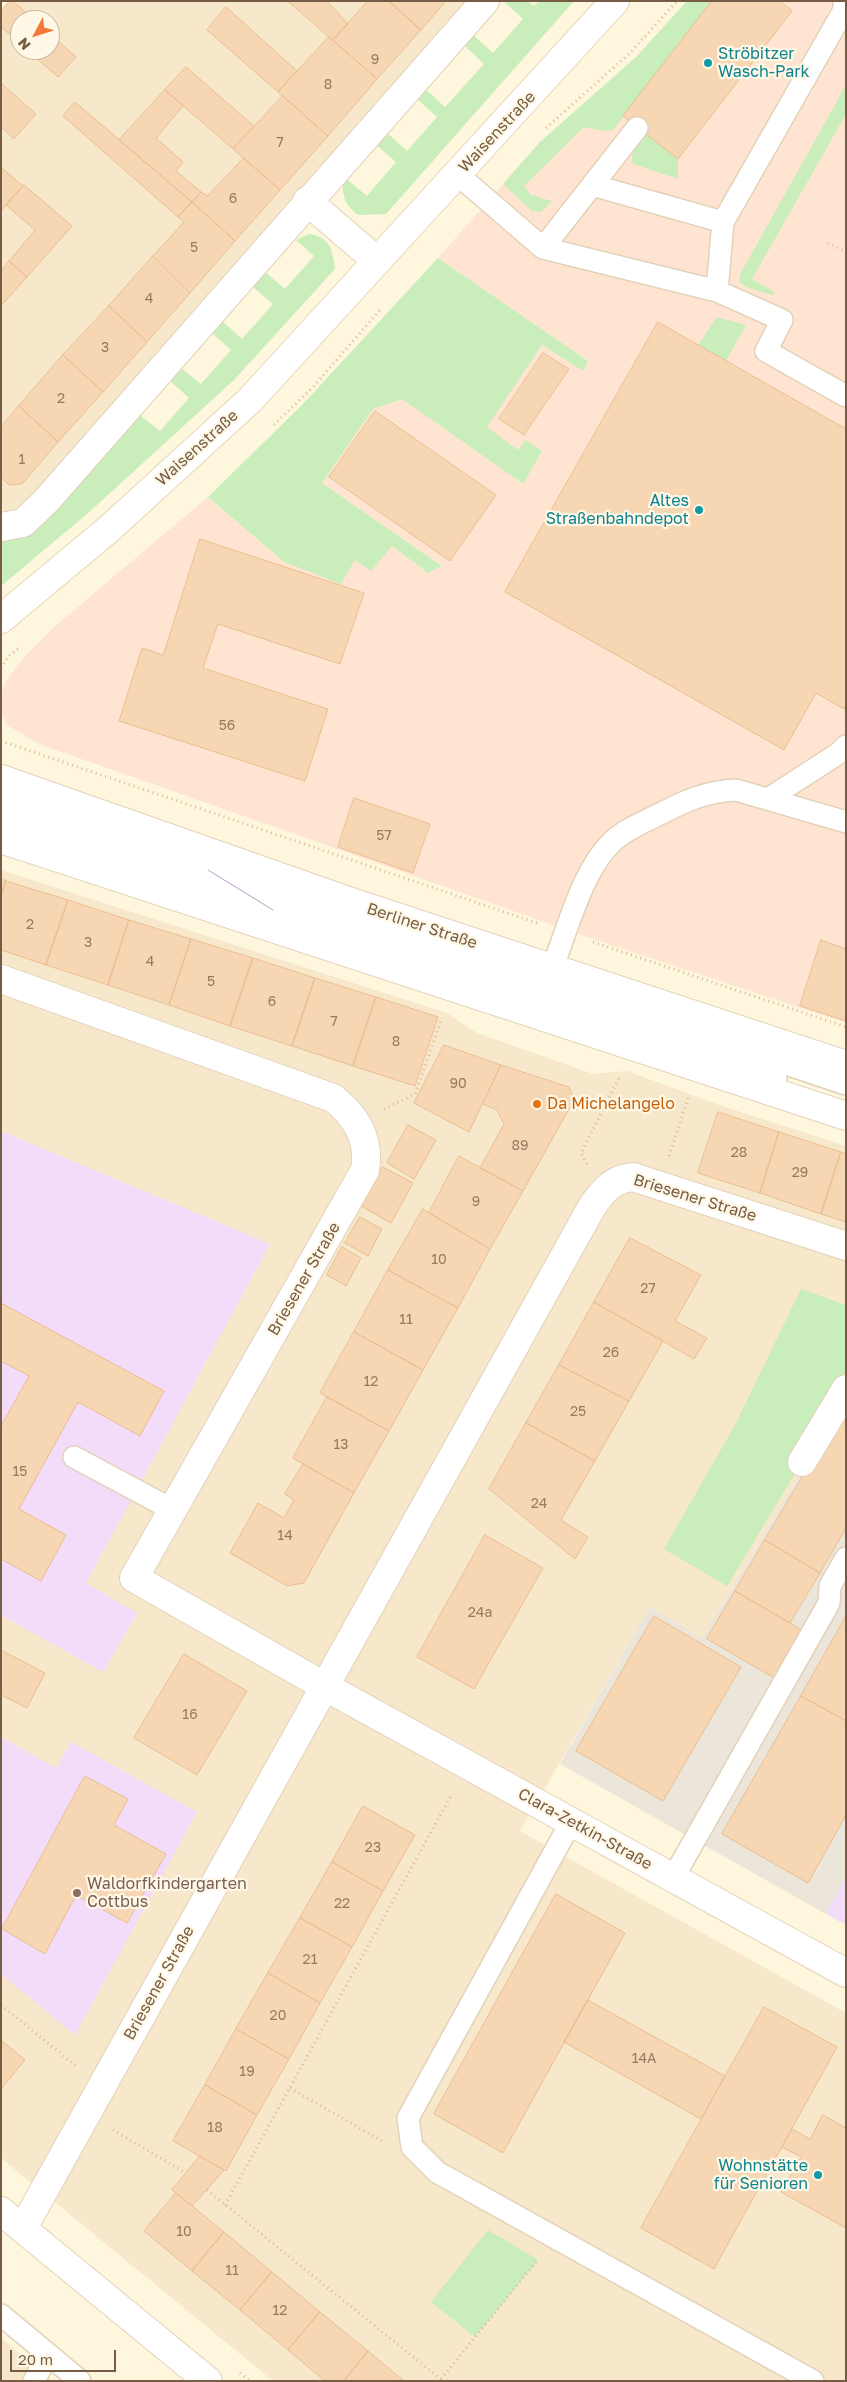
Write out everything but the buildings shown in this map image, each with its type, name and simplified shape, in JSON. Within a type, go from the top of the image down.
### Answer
[{"type":"street","points":[[1,527],[23,523],[46,501],[485,1]]},
{"type":"street","name":"Waisenstraße","points":[[1,619],[110,528],[250,400],[615,1]]},
{"type":"street","points":[[308,201],[377,261]]},
{"type":"street","name":"Berliner Straße","points":[[1,779],[351,902],[846,1065]]},
{"type":"street","points":[[1,840],[846,1116]]},
{"type":"street","name":"Briesener Straße","points":[[1,979],[333,1098],[346,1108],[357,1122],[365,1140],[367,1156],[365,1170],[134,1578],[324,1686]]},
{"type":"street","name":"Briesener Straße","points":[[23,2228],[324,1686],[602,1192],[622,1178],[633,1177],[846,1246]]},
{"type":"street","points":[[802,1462],[846,1389]]},
{"type":"street","name":"Clara-Zetkin-Straße","points":[[324,1686],[846,1973]]},
{"type":"street","points":[[1,2210],[208,2381]]},
{"type":"lane","points":[[717,291],[724,222],[844,6]]},
{"type":"lane","points":[[543,248],[637,128]]},
{"type":"lane","points":[[457,174],[543,248],[717,291],[782,320],[766,351],[846,396]]},
{"type":"lane","points":[[592,185],[724,222]]},
{"type":"lane","points":[[768,799],[839,753],[846,746]]},
{"type":"lane","points":[[552,968],[590,872],[600,855],[614,840],[647,820],[701,795],[736,790],[846,822]]},
{"type":"lane","points":[[1,801],[846,1084]]},
{"type":"lane","points":[[1,819],[846,1102]]},
{"type":"lane","points":[[74,1457],[173,1510]]},
{"type":"lane","points":[[673,1878],[829,1603],[830,1586],[846,1558]]},
{"type":"lane","points":[[571,1822],[408,2118],[412,2147],[437,2172],[813,2381]]},
{"type":"lane","points":[[1,2315],[80,2381]]},
{"type":"lane","points":[[34,2381],[48,2354]]},
{"type":"path","points":[[828,242],[846,252]]},
{"type":"path","points":[[1,741],[846,1027]]},
{"type":"path","points":[[357,1122],[414,1094],[443,1015]]},
{"type":"path","points":[[602,1192],[581,1153],[622,1073]]},
{"type":"path","points":[[659,1185],[689,1094]]},
{"type":"path","points":[[225,2205],[468,1765]]},
{"type":"path","points":[[1,2005],[102,2087]]},
{"type":"path","points":[[290,2088],[388,2144]]},
{"type":"path","points":[[86,2114],[186,2173]]},
{"type":"path","points":[[207,2190],[442,2380],[538,2260]]},
{"type":"shaded area","points":[[14,1],[475,1],[20,516],[1,508],[1,16]]},
{"type":"shaded area","points":[[687,1],[846,1],[846,1023],[587,937],[39,744],[7,725],[1,711],[1,696],[5,682],[23,658],[54,627],[208,497],[284,562],[340,583],[355,560],[392,546],[428,573],[441,565],[322,483],[373,409],[402,399],[523,484],[518,451],[486,427],[542,345],[582,370],[588,361],[438,258],[540,142],[636,58]]},
{"type":"shaded area","points":[[1,870],[447,1013],[477,1033],[593,1074],[627,1071],[725,1107],[846,1146],[846,1397],[702,1638],[650,1608],[520,1831],[846,2013],[846,2381],[273,2381],[1,2158]]},
{"type":"shaded area","points":[[1,1131],[270,1244],[86,1583],[137,1613],[103,1672],[1,1615]]},
{"type":"shaded area","points":[[846,1397],[846,1878],[826,1914],[560,1764],[650,1607],[702,1638]]},
{"type":"shaded area","name":"Waldorfkindergarten Cottbus","points":[[1,1737],[56,1768],[71,1742],[197,1812],[75,2035],[1,1974]]},
{"type":"shaded area","points":[[846,1878],[846,1925],[826,1914]]},
{"type":"shaded area","points":[[1,2338],[53,2381],[1,2381]]},
{"type":"green space","points":[[503,1],[528,1],[534,6],[539,1],[574,1],[386,214],[358,215],[349,207],[343,194],[344,177],[367,196],[396,162],[374,143],[385,131],[407,151],[437,117],[415,97],[424,88],[445,107],[484,64],[463,44],[472,34],[493,53],[523,19]]},
{"type":"green space","points":[[687,1],[712,1],[613,130],[605,131],[584,127],[524,186],[531,195],[552,201],[541,212],[532,211],[503,184],[540,142],[636,57]]},
{"type":"green space","points":[[846,85],[846,114],[752,279],[776,293],[772,295],[746,287],[740,283],[739,276]]},
{"type":"green space","points":[[646,134],[678,159],[678,179],[631,163],[633,152]]},
{"type":"green space","points":[[309,234],[322,238],[329,246],[335,269],[234,380],[87,514],[1,586],[1,538],[138,414],[160,431],[189,398],[169,380],[180,367],[201,384],[231,350],[211,332],[221,320],[242,339],[273,304],[252,286],[265,272],[285,289],[314,256],[296,240]]},
{"type":"green space","points":[[438,258],[588,361],[583,371],[542,345],[487,427],[518,450],[526,440],[542,451],[523,484],[402,399],[373,409],[322,483],[442,566],[428,573],[392,546],[371,571],[355,560],[341,584],[284,562],[208,497],[303,404]]},
{"type":"green space","points":[[717,317],[746,325],[726,361],[698,345]]},
{"type":"green space","points":[[801,1289],[846,1305],[846,1389],[727,1586],[664,1549],[735,1425]]},
{"type":"green space","points":[[488,2230],[538,2260],[475,2337],[431,2302]]},
{"type":"tram line","points":[[208,870],[273,910]]},
{"type":"place","name":"Ströbitzer Wasch-Park","points":[[708,63]]},
{"type":"place","name":"Altes Straßenbahndepot","points":[[699,510]]},
{"type":"place","name":"Da Michelangelo","points":[[537,1104]]},
{"type":"place","name":"Waldorfkindergarten Cottbus","points":[[77,1893]]},
{"type":"place","name":"Wohnstätte für Senioren","points":[[818,2175]]}]
